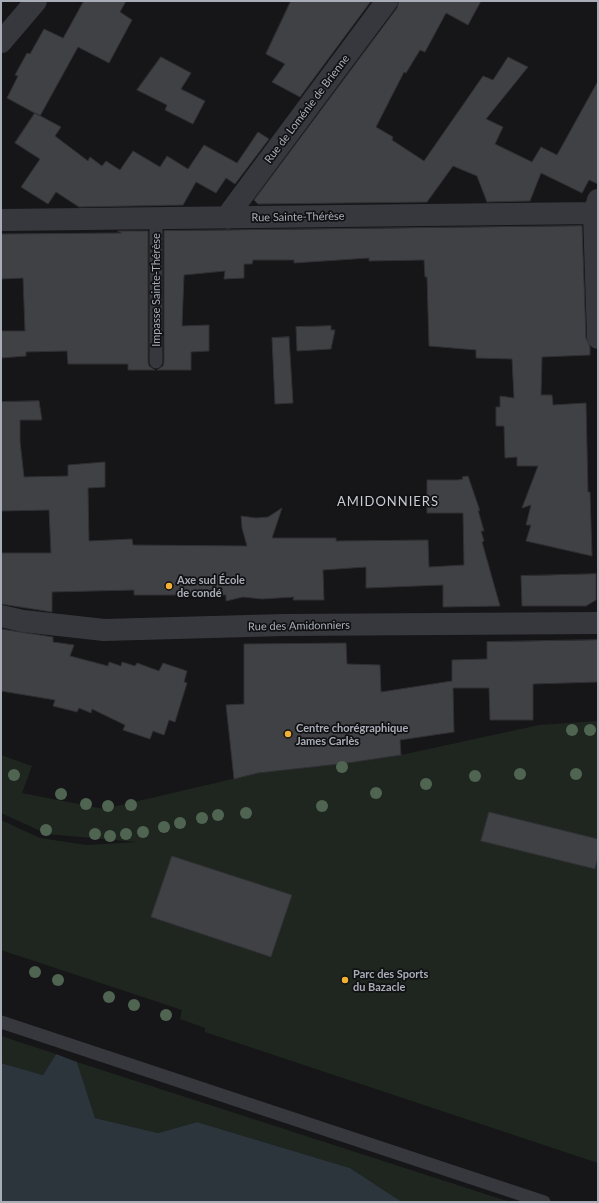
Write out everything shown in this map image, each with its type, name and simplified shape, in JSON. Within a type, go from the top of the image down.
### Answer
[{"type":"street","points":[[1,42],[36,1]]},
{"type":"street","name":"Rue de Loménie de Brienne","points":[[228,218],[231,211],[387,1]]},
{"type":"street","points":[[596,207],[598,338]]},
{"type":"street","name":"Rue Sainte-Thérèse","points":[[1,220],[228,218],[596,207]]},
{"type":"street","name":"Rue des Amidonniers","points":[[1,616],[104,630],[284,626],[598,623]]},
{"type":"lane","name":"Impasse Sainte-Thérèse","points":[[156,218],[156,362]]},
{"type":"lane","points":[[1,1022],[544,1202]]},
{"type":"shaded area","name":"Parc des Sports du Bazacle","points":[[598,721],[598,1163],[205,1032],[205,1028],[180,1019],[182,1010],[1,950],[1,820],[40,838],[87,845],[136,842],[47,834],[1,813],[1,755],[32,766],[22,793],[104,809],[258,773],[348,763],[401,755],[539,725]]},
{"type":"shaded area","points":[[1,1036],[56,1054],[43,1075],[1,1063]]},
{"type":"shaded area","points":[[56,1054],[77,1062],[95,1118],[158,1133],[197,1122],[350,1168],[402,1202],[1,1202],[1,1063],[43,1075]]},
{"type":"shaded area","points":[[77,1062],[510,1202],[402,1202],[350,1168],[197,1122],[158,1133],[95,1118]]},
{"type":"building","points":[[84,1],[126,1],[120,12],[132,20],[109,63],[78,47],[40,116],[7,98],[18,76],[15,75],[27,53],[30,54],[44,29],[63,38]]},
{"type":"building","points":[[291,1],[371,1],[300,97],[272,82],[285,64],[266,54]]},
{"type":"building","points":[[399,1],[481,1],[468,25],[446,13],[425,52],[420,50],[406,73],[404,72],[376,127],[393,137],[392,140],[424,161],[483,76],[493,80],[508,57],[528,67],[486,119],[503,127],[495,144],[532,162],[541,147],[557,155],[598,81],[598,184],[589,180],[582,193],[541,173],[530,201],[487,202],[477,176],[453,166],[427,202],[258,204],[254,200],[397,8]]},
{"type":"building","points":[[161,57],[191,73],[181,89],[205,101],[193,124],[165,110],[167,105],[137,90]]},
{"type":"building","points":[[35,113],[61,127],[55,136],[88,161],[90,157],[102,166],[106,161],[120,170],[133,151],[160,167],[167,156],[188,169],[204,145],[237,163],[258,132],[269,139],[235,184],[226,178],[216,193],[196,182],[183,205],[79,207],[56,192],[48,204],[21,187],[40,159],[15,143]]},
{"type":"building","points":[[582,226],[586,338],[590,347],[590,355],[542,357],[541,395],[552,395],[553,405],[586,403],[588,492],[590,492],[592,556],[526,541],[531,525],[526,525],[531,505],[522,508],[538,466],[517,466],[517,457],[505,458],[504,426],[496,426],[496,407],[500,407],[500,396],[514,398],[512,359],[476,358],[476,350],[429,346],[427,277],[425,277],[424,260],[369,261],[369,258],[294,263],[294,260],[253,260],[252,264],[244,264],[244,278],[224,279],[225,271],[184,275],[182,326],[209,325],[209,351],[191,352],[191,370],[157,370],[163,366],[164,362],[164,231]]},
{"type":"building","points":[[118,231],[148,231],[148,362],[149,366],[155,370],[128,370],[128,364],[68,364],[67,351],[26,352],[26,356],[1,358],[1,331],[25,331],[23,278],[1,279],[1,234],[121,233]]},
{"type":"building","points":[[331,326],[331,330],[335,330],[331,349],[297,351],[296,327]]},
{"type":"building","points":[[289,337],[293,403],[275,404],[272,338]]},
{"type":"building","points":[[39,401],[42,420],[20,420],[20,441],[24,477],[68,476],[68,465],[105,462],[105,487],[88,488],[89,541],[132,539],[133,545],[247,546],[242,528],[241,516],[256,518],[268,517],[282,508],[272,538],[336,538],[336,541],[428,540],[429,567],[464,565],[463,513],[427,513],[427,480],[458,480],[463,479],[462,477],[468,476],[480,511],[478,510],[484,531],[481,531],[484,541],[482,542],[500,606],[443,607],[443,585],[366,588],[366,567],[323,570],[324,600],[293,600],[294,597],[262,599],[243,597],[226,601],[226,595],[134,595],[134,590],[52,592],[52,612],[1,604],[1,553],[51,553],[49,510],[1,511],[1,402]]},
{"type":"building","points":[[596,574],[596,600],[586,606],[522,606],[521,576]]},
{"type":"building","points":[[1,629],[53,637],[53,642],[74,645],[70,656],[108,666],[109,662],[121,666],[122,662],[135,666],[137,663],[159,671],[163,663],[187,671],[184,682],[187,683],[175,722],[169,720],[164,735],[153,731],[150,739],[123,730],[125,725],[92,709],[91,713],[79,708],[77,712],[53,706],[55,700],[1,691]]},
{"type":"building","points":[[598,640],[598,682],[533,684],[533,720],[490,720],[489,688],[453,688],[454,732],[400,740],[401,755],[348,763],[258,773],[234,779],[226,705],[244,704],[244,644],[346,643],[347,664],[380,665],[381,692],[452,681],[452,660],[487,659],[487,642]]},
{"type":"building","points":[[489,812],[598,839],[598,857],[595,869],[481,841]]},
{"type":"building","points":[[172,856],[292,895],[271,957],[151,917]]},
{"type":"place","name":"Axe sud École de condé","points":[[169,586]]},
{"type":"place","name":"Centre chorégraphique James Carlès","points":[[288,734]]},
{"type":"place","name":"Parc des Sports du Bazacle","points":[[345,980]]},
{"type":"district","name":"AMIDONNIERS","points":[[388,502]]}]
